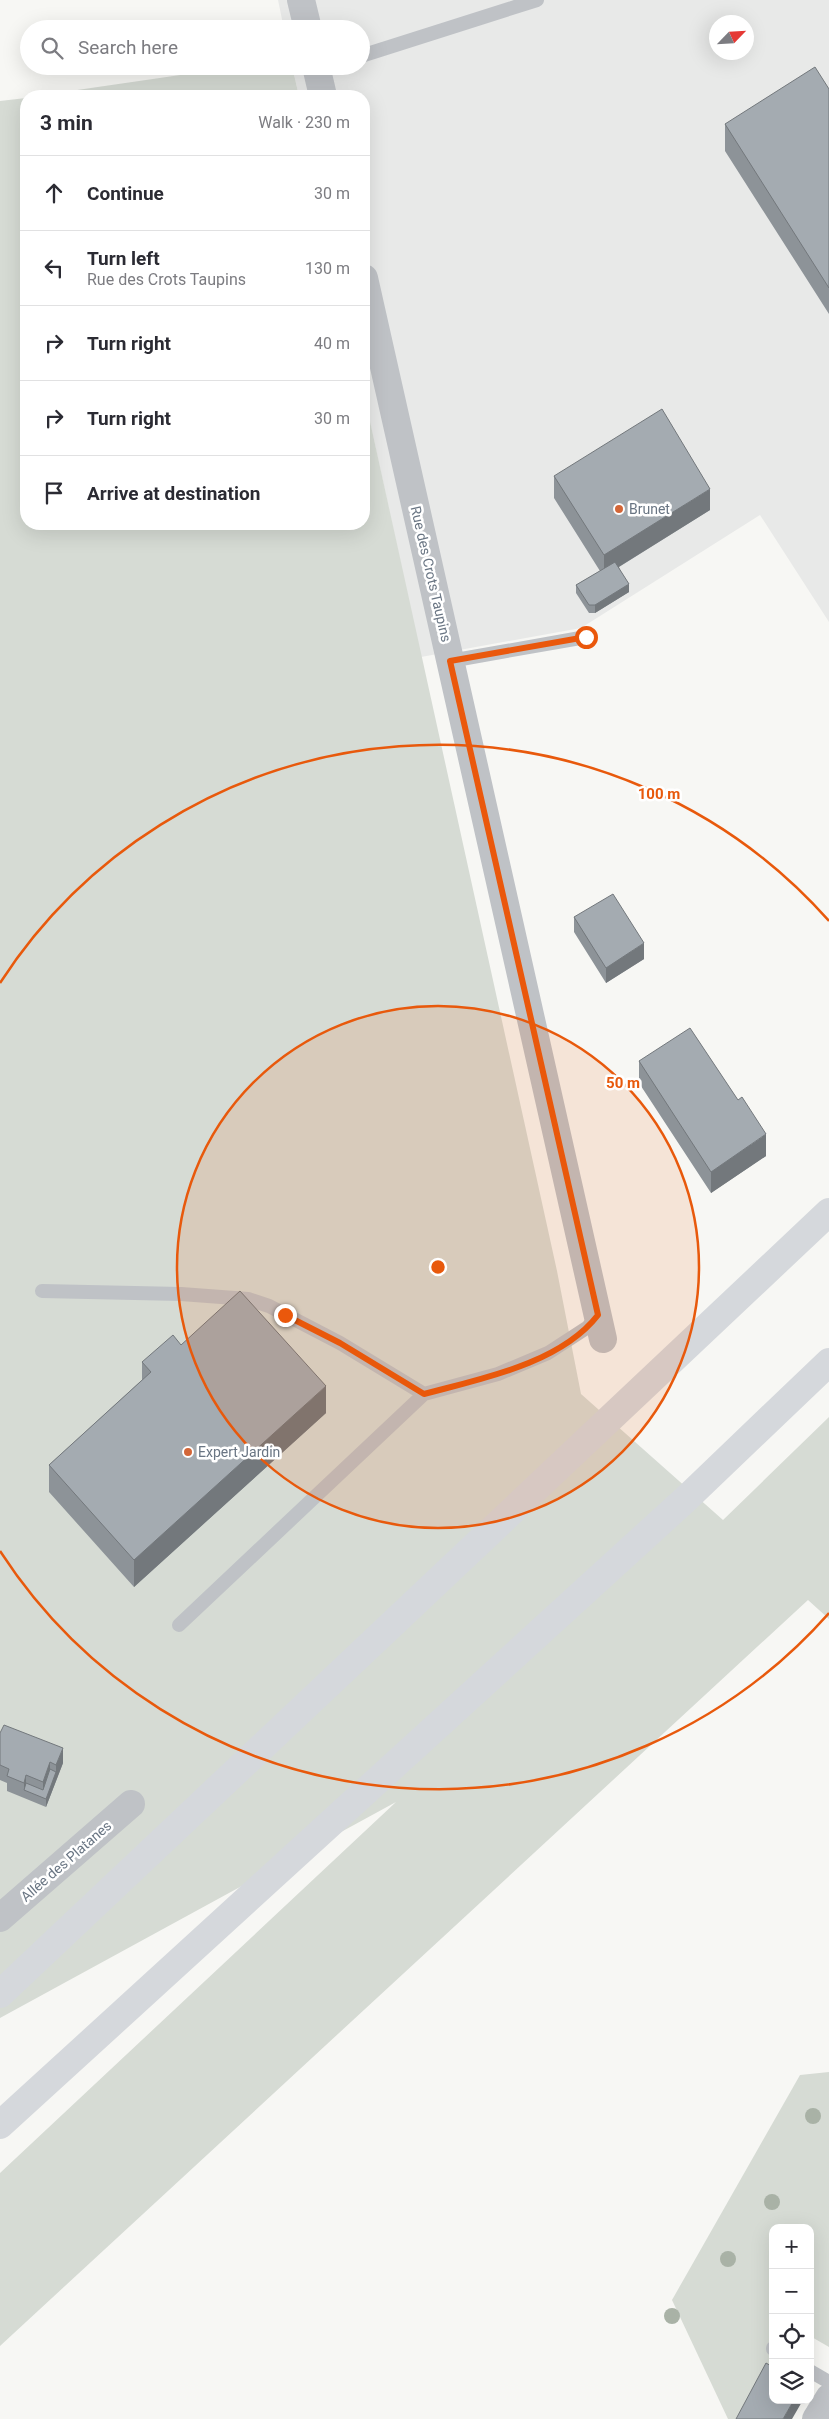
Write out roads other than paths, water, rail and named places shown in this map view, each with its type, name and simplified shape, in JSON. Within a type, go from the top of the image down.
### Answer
[{"type":"main road","points":[[0,1994],[829,1212]]},
{"type":"main road","points":[[0,2125],[688,1497],[829,1362]]},
{"type":"street","points":[[301,0],[306,20]]},
{"type":"street","points":[[321,75],[322,90]]},
{"type":"street","name":"Rue des Crots Taupins","points":[[370,305],[600,1327]]},
{"type":"street","name":"Allée des Platanes","points":[[0,1918],[131,1804]]},
{"type":"street","points":[[816,2419],[829,2398]]},
{"type":"lane","points":[[370,53],[537,0]]},
{"type":"lane","points":[[450,661],[586,637]]},
{"type":"lane","points":[[42,1291],[181,1294],[248,1299],[269,1306],[340,1343],[424,1394]]},
{"type":"lane","points":[[179,1625],[424,1394],[498,1374],[548,1353],[588,1328],[600,1327]]},
{"type":"lane","points":[[814,2373],[829,2382]]},
{"type":"place","name":"Brunet","points":[[619,509]]},
{"type":"place","name":"Expert Jardin","points":[[188,1452]]}]
